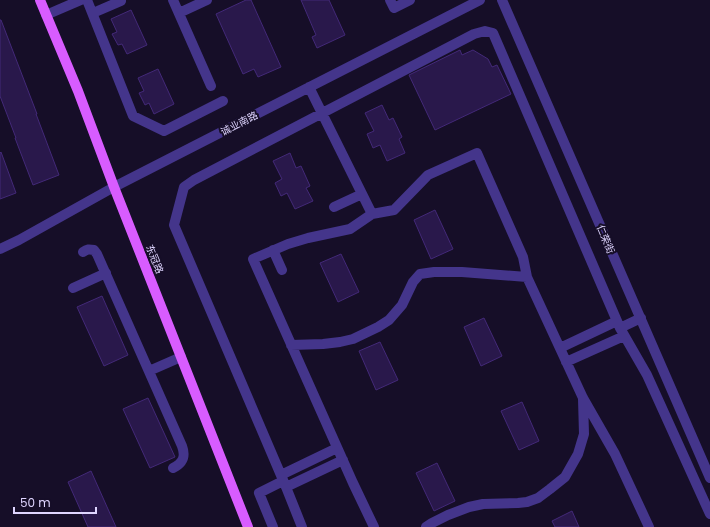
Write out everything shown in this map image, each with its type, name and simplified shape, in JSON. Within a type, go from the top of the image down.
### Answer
[{"type":"main road","name":"东冠路","points":[[40,0],[78,91],[114,187],[248,527]]},
{"type":"street","points":[[46,15],[82,0]]},
{"type":"street","points":[[87,0],[133,116],[164,131],[223,101]]},
{"type":"street","points":[[173,0],[211,86]]},
{"type":"street","points":[[179,13],[207,0]]},
{"type":"street","points":[[390,0],[394,8],[410,0]]},
{"type":"street","name":"诚业南路","points":[[0,249],[114,187],[480,0]]},
{"type":"street","name":"仁荣街","points":[[502,0],[710,478]]},
{"type":"street","points":[[92,13],[121,1]]},
{"type":"street","points":[[302,527],[174,225],[184,188],[194,180],[322,113],[474,34],[485,31],[493,34],[620,328],[647,376],[710,514]]},
{"type":"street","points":[[309,87],[372,214]]},
{"type":"street","points":[[374,527],[337,448],[253,259],[288,244],[350,229],[372,214],[394,210],[428,175],[477,153],[524,257],[527,277],[566,362],[583,398],[615,454],[649,527]]},
{"type":"street","points":[[334,207],[362,194]]},
{"type":"street","points":[[83,252],[88,249],[94,250],[97,254],[184,450],[182,461],[173,468]]},
{"type":"street","points":[[273,250],[282,270]]},
{"type":"street","points":[[291,345],[340,342],[353,339],[378,327],[389,320],[402,305],[413,282],[420,274],[434,272],[462,272],[527,277]]},
{"type":"street","points":[[74,288],[106,273]]},
{"type":"street","points":[[566,362],[620,328],[641,318]]},
{"type":"street","points":[[560,348],[620,328]]},
{"type":"street","points":[[149,371],[181,357]]},
{"type":"street","points":[[426,527],[448,515],[469,507],[483,504],[527,502],[538,498],[565,477],[578,454],[584,434],[583,398]]},
{"type":"street","points":[[283,481],[337,448]]},
{"type":"street","points":[[273,527],[259,492],[283,481],[343,460]]},
{"type":"building","points":[[246,0],[251,0],[281,67],[258,77],[254,69],[243,74],[216,14]]},
{"type":"building","points":[[301,0],[329,0],[345,35],[317,48],[312,37],[316,35]]},
{"type":"building","points":[[131,10],[147,45],[127,54],[122,44],[118,45],[112,34],[117,32],[111,19]]},
{"type":"building","points":[[0,20],[59,175],[33,185],[0,96]]},
{"type":"building","points":[[460,50],[462,55],[473,50],[488,59],[492,67],[497,65],[511,94],[435,130],[409,75]]},
{"type":"building","points":[[158,69],[174,104],[154,114],[149,103],[145,105],[139,93],[144,91],[138,78]]},
{"type":"building","points":[[382,105],[389,120],[393,118],[402,137],[399,139],[405,153],[387,161],[380,145],[373,148],[367,134],[374,131],[365,113]]},
{"type":"building","points":[[1,152],[16,193],[0,199],[0,153]]},
{"type":"building","points":[[290,153],[296,168],[301,166],[310,186],[306,188],[313,201],[295,209],[287,193],[281,196],[275,183],[282,179],[273,161]]},
{"type":"building","points":[[435,210],[453,249],[431,259],[414,220]]},
{"type":"building","points":[[341,254],[359,292],[338,302],[320,263]]},
{"type":"building","points":[[102,296],[128,355],[104,366],[77,307]]},
{"type":"building","points":[[484,318],[502,356],[481,366],[464,327]]},
{"type":"building","points":[[380,342],[398,380],[376,390],[359,351]]},
{"type":"building","points":[[148,398],[175,457],[150,468],[123,409]]},
{"type":"building","points":[[522,402],[539,441],[519,450],[501,411]]},
{"type":"building","points":[[437,463],[455,501],[434,511],[416,473]]},
{"type":"building","points":[[91,471],[116,527],[88,527],[68,482]]},
{"type":"building","points":[[572,511],[579,527],[555,527],[552,521]]}]
